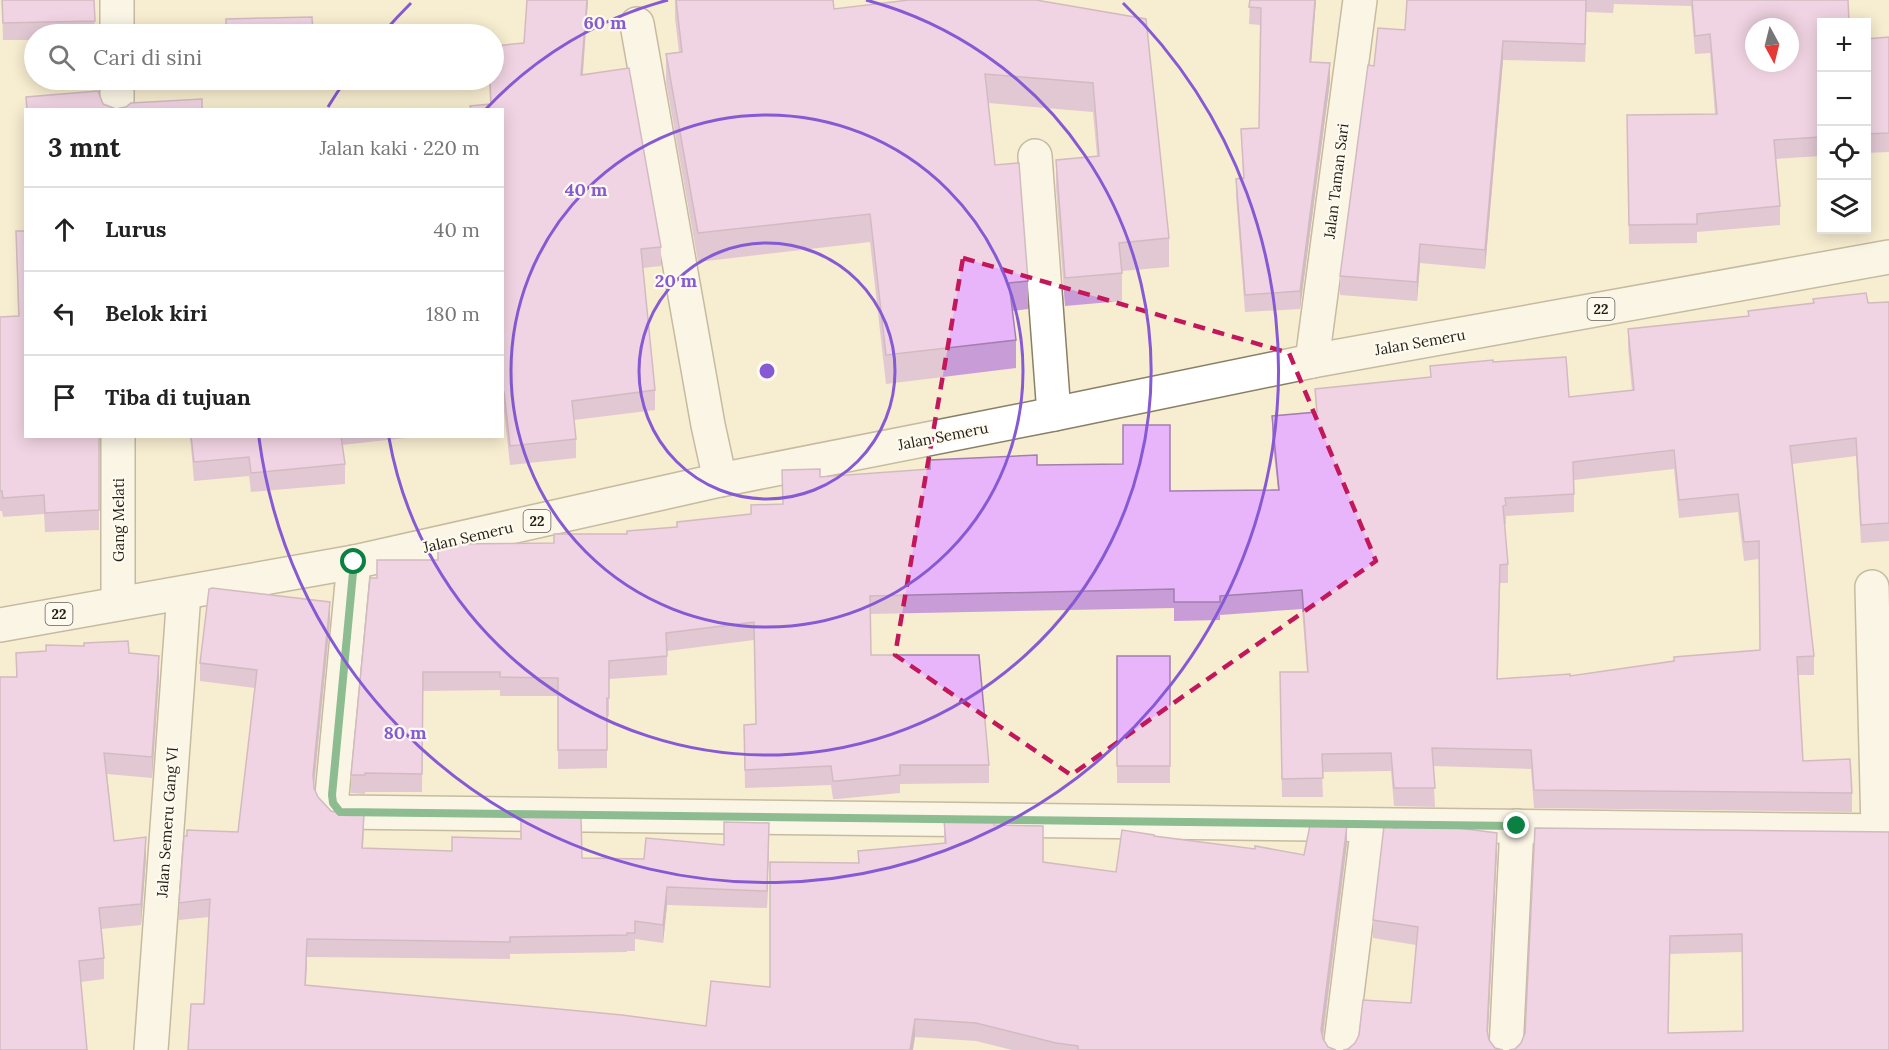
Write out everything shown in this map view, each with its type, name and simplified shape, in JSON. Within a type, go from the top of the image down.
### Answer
[{"type":"main road","points":[[117,0],[117,24]]},
{"type":"main road","name":"Jalan Taman Sari","points":[[1312,361],[1360,0]]},
{"type":"main road","points":[[637,24],[708,425],[720,480]]},
{"type":"main road","points":[[117,90],[117,108]]},
{"type":"main road","points":[[1035,156],[1054,414]]},
{"type":"main road","name":"Jalan Semeru","points":[[0,625],[354,562],[720,480],[1312,361],[1889,258]]},
{"type":"main road","name":"Gang Melati","points":[[118,438],[118,603]]},
{"type":"main road","points":[[354,562],[332,795],[333,803],[340,812],[1884,831],[1872,587]]},
{"type":"main road","name":"Jalan Semeru Gang VI","points":[[151,1050],[184,593]]},
{"type":"main road","points":[[1340,1050],[1368,825]]},
{"type":"main road","points":[[1506,1050],[1517,826]]},
{"type":"highlighted area","points":[[963,258],[1289,353],[1376,561],[1071,775],[895,655]]},
{"type":"building","points":[[2,0],[94,0],[95,21],[3,23]]},
{"type":"building","points":[[527,0],[587,0],[581,75],[629,68],[661,247],[641,249],[655,390],[572,401],[576,439],[510,446],[504,392],[504,108],[470,108],[470,106],[491,104],[490,90],[504,90],[504,45],[524,43]]},
{"type":"building","points":[[676,0],[833,0],[834,9],[909,0],[1036,0],[1146,19],[1169,238],[1119,243],[1122,273],[1065,278],[1056,160],[1099,156],[1093,83],[985,74],[995,165],[1019,163],[1028,281],[1009,283],[1016,340],[886,355],[870,214],[698,233],[666,54],[682,52]]},
{"type":"building","points":[[1250,0],[1315,0],[1310,62],[1330,63],[1300,291],[1245,295],[1236,179],[1244,178],[1241,129],[1259,128],[1261,8],[1249,7]]},
{"type":"building","points":[[1407,0],[1586,0],[1585,44],[1503,41],[1485,250],[1420,244],[1417,282],[1340,276],[1368,65],[1374,66],[1378,28],[1405,30]]},
{"type":"building","points":[[1692,0],[1848,0],[1849,18],[1817,18],[1817,137],[1774,140],[1780,206],[1697,214],[1697,224],[1629,225],[1627,115],[1717,114],[1710,34],[1695,36]]},
{"type":"building","points":[[312,17],[312,24],[226,24],[226,19]]},
{"type":"building","points":[[1889,37],[1889,133],[1871,134],[1871,39]]},
{"type":"building","points":[[98,91],[103,104],[113,108],[27,108],[26,97]]},
{"type":"building","points":[[202,99],[202,108],[121,108],[131,103]]},
{"type":"building","points":[[16,231],[24,231],[24,438],[99,438],[99,510],[45,513],[44,495],[3,498],[2,491],[0,491],[0,317],[19,316]]},
{"type":"building","points":[[1866,293],[1868,303],[1889,302],[1889,523],[1861,525],[1856,438],[1790,446],[1814,656],[1797,657],[1803,761],[1850,759],[1852,793],[1534,790],[1531,750],[1432,748],[1435,788],[1394,788],[1391,753],[1322,754],[1323,778],[1282,779],[1280,672],[1308,672],[1302,590],[1220,596],[1220,602],[1174,602],[1174,589],[870,596],[871,655],[979,655],[989,765],[900,765],[900,775],[837,781],[833,781],[831,766],[745,770],[744,725],[756,724],[754,622],[666,633],[667,656],[609,661],[607,750],[558,750],[558,678],[500,677],[500,672],[423,672],[422,774],[365,773],[365,775],[351,775],[370,578],[377,578],[377,560],[438,560],[438,544],[554,543],[554,534],[627,534],[627,531],[677,527],[677,522],[751,514],[751,505],[783,504],[782,470],[820,469],[820,477],[930,469],[930,460],[1037,455],[1037,465],[1123,464],[1123,425],[1170,425],[1170,491],[1279,490],[1272,416],[1317,412],[1315,389],[1431,377],[1430,366],[1493,360],[1493,362],[1566,357],[1569,397],[1634,390],[1628,329],[1749,316],[1748,311],[1814,303],[1813,299]],"holes":[[[1674,450],[1679,500],[1738,494],[1744,542],[1759,541],[1760,650],[1674,657],[1674,661],[1570,676],[1570,674],[1497,679],[1500,565],[1508,564],[1503,506],[1506,505],[1505,498],[1574,494],[1573,462]]]},
{"type":"building","points":[[191,438],[341,438],[345,464],[251,473],[249,457],[194,462]]},
{"type":"building","points":[[209,589],[330,602],[313,775],[314,788],[318,797],[331,811],[364,813],[362,848],[452,851],[452,837],[521,839],[521,815],[581,816],[582,858],[644,859],[646,838],[724,845],[724,822],[769,823],[767,891],[667,887],[663,925],[635,921],[635,933],[627,933],[627,935],[510,937],[510,942],[307,939],[305,985],[622,1015],[706,1026],[711,981],[770,987],[770,862],[859,863],[858,851],[946,843],[944,820],[994,821],[994,825],[1043,826],[1043,862],[1116,872],[1122,830],[1255,849],[1255,846],[1304,855],[1310,825],[1347,825],[1321,1030],[1328,1047],[1336,1050],[1078,1050],[1078,1046],[1056,1043],[976,1023],[915,1019],[910,1050],[188,1050],[191,1004],[204,1004],[210,899],[179,903],[184,836],[187,836],[187,830],[238,832],[257,670],[200,663]]},
{"type":"building","points":[[128,641],[129,653],[159,656],[152,757],[104,753],[114,841],[146,837],[141,904],[99,908],[104,958],[79,961],[87,1050],[0,1050],[0,677],[17,677],[16,653],[46,651],[46,645],[84,646],[84,643]]},
{"type":"building","points":[[1117,656],[1170,656],[1170,766],[1117,766]]},
{"type":"building","points":[[1384,826],[1397,828],[1396,826],[1451,827],[1497,833],[1487,1031],[1489,1040],[1495,1048],[1503,1050],[1343,1050],[1355,1043],[1359,1035],[1363,1000],[1411,1003],[1418,927],[1373,920]]},
{"type":"building","points":[[1535,828],[1889,832],[1889,1050],[1509,1050],[1515,1049],[1521,1043],[1525,1033]],"holes":[[[1742,934],[1743,1031],[1668,1033],[1670,936]]]},
{"type":"route","points":[[354,562],[332,795],[333,803],[340,812],[1517,826]]}]
